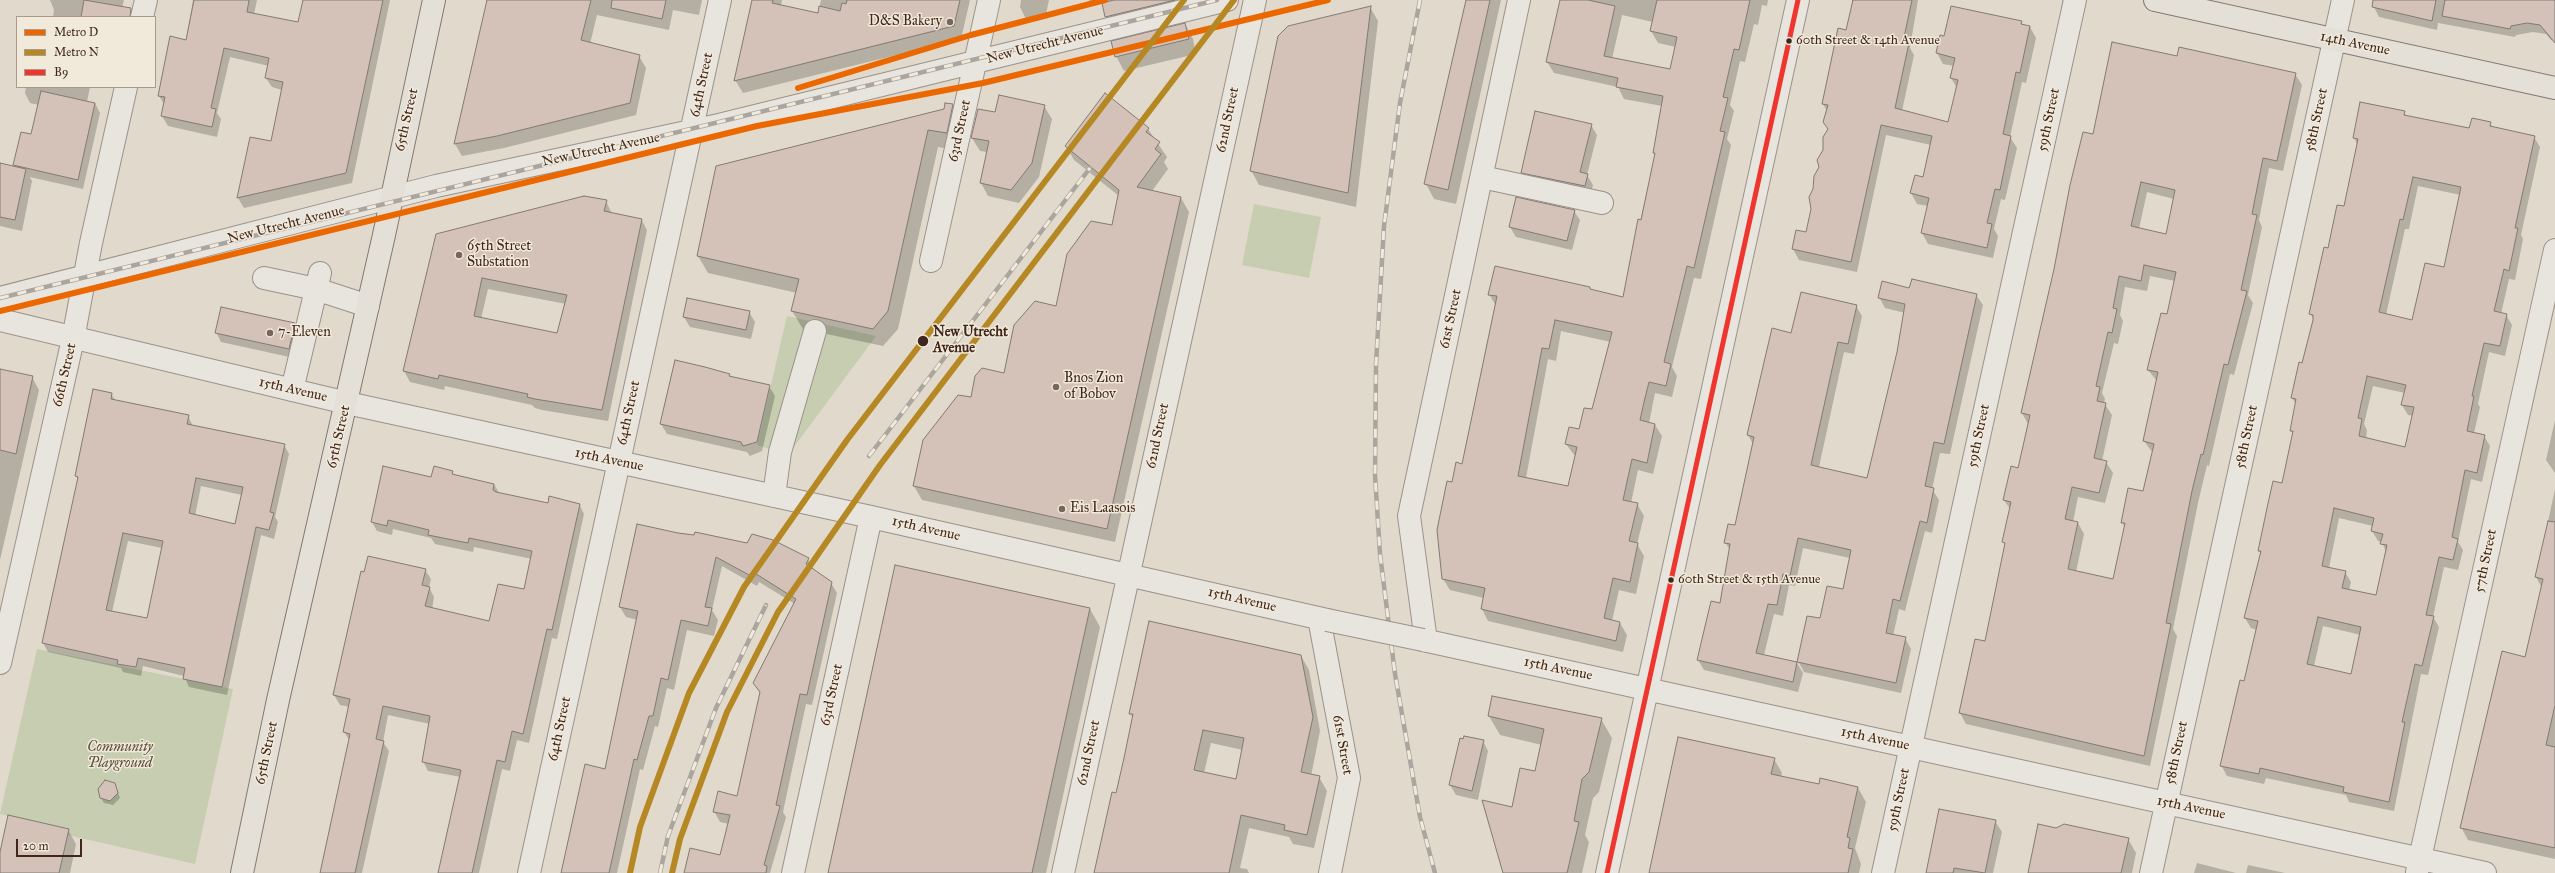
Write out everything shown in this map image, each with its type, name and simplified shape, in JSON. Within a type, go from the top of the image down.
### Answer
[{"type":"main road","name":"65th Street","points":[[242,873],[280,692],[368,306],[434,0]]},
{"type":"main road","name":"14th Avenue","points":[[2155,0],[2555,88]]},
{"type":"street","points":[[142,16],[146,0]]},
{"type":"street","name":"64th Street","points":[[529,873],[720,0]]},
{"type":"street","name":"63rd Street","points":[[931,261],[989,0]]},
{"type":"street","name":"New Utrecht Avenue","points":[[0,298],[436,186],[691,131],[1227,0]]},
{"type":"street","name":"62nd Street","points":[[1063,873],[1255,0]]},
{"type":"street","name":"61st Street","points":[[1424,640],[1409,516],[1519,0]]},
{"type":"street","points":[[1607,873],[1798,0]]},
{"type":"street","name":"59th Street","points":[[1883,873],[2075,0]]},
{"type":"street","name":"58th Street","points":[[2151,873],[2343,0]]},
{"type":"street","name":"66th Street","points":[[0,663],[73,339],[85,276],[126,88]]},
{"type":"street","points":[[1482,177],[1602,203]]},
{"type":"street","name":"57th Street","points":[[2419,866],[2555,250]]},
{"type":"street","points":[[264,278],[318,281],[368,306]]},
{"type":"street","points":[[292,390],[318,281]]},
{"type":"street","name":"15th Avenue","points":[[0,320],[73,339],[346,403],[871,517],[1323,619],[2166,802],[2419,866],[2485,873]]},
{"type":"street","points":[[774,496],[780,452],[815,331]]},
{"type":"street","name":"63rd Street","points":[[793,873],[871,517]]},
{"type":"street","name":"61st Street","points":[[1323,619],[1349,778],[1330,873]]},
{"type":"green space","points":[[1254,204],[1321,217],[1309,278],[1242,265]]},
{"type":"green space","points":[[787,316],[876,336],[788,455],[757,445]]},
{"type":"green space","name":"Community Playground","points":[[37,649],[233,689],[195,864],[67,835],[68,829],[0,814]]},
{"type":"building","points":[[84,0],[131,8],[130,16],[81,16]]},
{"type":"building","points":[[194,0],[249,0],[247,12],[298,22],[303,0],[383,0],[346,173],[237,198],[250,137],[271,141],[283,82],[265,78],[269,58],[224,48],[211,108],[216,109],[212,127],[161,116],[165,97],[158,96],[170,36],[186,40]]},
{"type":"building","points":[[487,0],[591,0],[581,40],[640,55],[630,103],[497,136],[454,144]]},
{"type":"building","points":[[612,0],[666,0],[662,19],[611,8]]},
{"type":"building","points":[[752,0],[773,0],[772,3],[818,13],[819,6],[840,11],[842,3],[846,4],[847,0],[960,0],[954,26],[734,81]]},
{"type":"building","points":[[1114,0],[1175,0],[1105,17],[1102,3]]},
{"type":"building","points":[[1466,0],[1490,0],[1448,190],[1424,184]]},
{"type":"building","points":[[1560,0],[1588,0],[1615,6],[1604,56],[1670,69],[1677,37],[1650,31],[1657,0],[1750,0],[1739,50],[1734,49],[1723,97],[1728,98],[1720,131],[1725,132],[1694,268],[1687,266],[1664,362],[1671,364],[1666,386],[1649,382],[1644,402],[1640,420],[1655,424],[1647,463],[1632,459],[1623,500],[1638,503],[1629,541],[1638,543],[1630,582],[1613,578],[1604,618],[1620,622],[1616,641],[1481,609],[1485,588],[1442,579],[1437,530],[1447,481],[1452,482],[1456,462],[1462,464],[1497,296],[1488,295],[1495,266],[1590,287],[1590,289],[1623,297],[1638,219],[1641,220],[1655,153],[1653,153],[1663,96],[1616,87],[1618,78],[1546,62]],"holes":[[[1555,320],[1612,332],[1592,409],[1584,408],[1579,429],[1569,427],[1565,444],[1577,447],[1568,486],[1518,476],[1542,348],[1549,349]]]},
{"type":"building","points":[[1853,0],[1912,0],[1903,42],[1909,43],[1895,108],[1948,122],[1958,80],[1950,78],[1955,58],[1936,53],[1940,35],[1944,36],[1951,6],[2022,21],[2021,24],[2030,26],[2020,73],[2016,72],[2003,134],[2011,136],[2000,190],[1995,189],[1987,223],[1992,224],[1987,248],[1921,233],[1929,198],[1910,193],[1915,175],[1923,177],[1932,136],[1881,125],[1851,262],[1792,249],[1796,230],[1806,232],[1811,209],[1809,197],[1813,189],[1814,176],[1819,167],[1817,160],[1823,150],[1823,137],[1828,129],[1823,122],[1828,105],[1822,104],[1838,28],[1846,30]]},
{"type":"building","points":[[2373,0],[2436,0],[2432,21],[2372,7]]},
{"type":"building","points":[[2445,0],[2555,0],[2555,43],[2540,25],[2527,23],[2511,26],[2510,29],[2442,16]]},
{"type":"building","points":[[1371,6],[1348,193],[1250,171],[1278,36],[1288,26]]},
{"type":"building","points":[[1185,23],[1189,39],[1115,57],[1111,41]]},
{"type":"building","points":[[2112,42],[2177,56],[2179,47],[2296,73],[2277,161],[2263,158],[2252,214],[2257,215],[2241,290],[2247,291],[2228,365],[2224,364],[2203,455],[2201,454],[2192,491],[2166,623],[2171,624],[2144,756],[1959,713],[1975,639],[1985,641],[2005,543],[2002,542],[2011,502],[2003,500],[2011,466],[2018,468],[2030,415],[2021,413],[2054,269],[2070,185],[2083,132],[2093,134]],"holes":[[[2141,182],[2175,190],[2166,234],[2131,226]],[[2144,265],[2176,272],[2167,314],[2161,313],[2147,370],[2158,372],[2143,441],[2154,444],[2143,491],[2128,488],[2121,523],[2125,523],[2113,579],[2068,569],[2078,522],[2065,519],[2072,487],[2099,493],[2107,461],[2094,458],[2106,403],[2097,401],[2100,387],[2096,386],[2108,332],[2112,333],[2117,309],[2113,308],[2119,276],[2141,281]]]},
{"type":"building","points":[[41,91],[95,103],[78,180],[13,165],[21,132],[31,134]]},
{"type":"building","name":"Bnos Zion of Bobov","points":[[1105,93],[1149,128],[1146,132],[1160,142],[1155,149],[1161,154],[1137,187],[1181,197],[1107,529],[913,486],[923,440],[958,395],[971,397],[975,376],[982,368],[1004,373],[1014,325],[1035,301],[1056,306],[1067,254],[1091,221],[1112,225],[1119,190],[1065,146]]},
{"type":"building","points":[[999,95],[1045,105],[1032,163],[1011,190],[980,183],[989,141],[971,138],[978,109],[995,112]]},
{"type":"building","points":[[2360,102],[2405,111],[2404,115],[2469,128],[2472,118],[2491,122],[2490,126],[2535,136],[2515,228],[2518,228],[2509,271],[2504,269],[2494,311],[2507,314],[2500,346],[2484,343],[2472,396],[2474,396],[2467,431],[2485,435],[2477,473],[2465,470],[2452,537],[2458,539],[2453,560],[2439,557],[2426,615],[2434,616],[2422,666],[2415,664],[2402,722],[2405,722],[2389,802],[2343,792],[2344,787],[2260,768],[2259,774],[2220,766],[2240,680],[2244,681],[2258,621],[2244,618],[2261,551],[2258,551],[2267,508],[2273,481],[2282,483],[2293,431],[2290,431],[2296,399],[2291,398],[2299,362],[2302,363],[2313,320],[2313,315],[2309,314],[2324,247],[2328,248],[2337,205],[2344,206],[2358,139],[2353,138]],"holes":[[[2413,177],[2461,187],[2444,267],[2425,263],[2412,320],[2379,312],[2400,219],[2403,220]],[[2367,376],[2406,385],[2401,405],[2414,407],[2405,447],[2359,436],[2362,419],[2358,418]],[[2334,508],[2374,518],[2371,531],[2383,534],[2380,544],[2387,545],[2376,595],[2342,588],[2346,571],[2322,566]],[[2318,617],[2361,627],[2351,674],[2307,664]]]},
{"type":"building","points":[[945,103],[953,104],[947,133],[928,130],[888,311],[873,329],[791,311],[799,279],[697,256],[716,166],[944,109]]},
{"type":"building","points":[[1535,111],[1592,124],[1580,172],[1588,174],[1585,186],[1521,173]]},
{"type":"building","points":[[0,163],[26,169],[15,220],[0,217]]},
{"type":"building","points":[[584,196],[607,200],[604,211],[642,219],[602,410],[535,399],[527,397],[528,394],[439,375],[438,379],[403,371],[436,234]],"holes":[[[482,278],[567,295],[557,333],[474,316]]]},
{"type":"building","points":[[1516,197],[1575,210],[1567,241],[1509,227]]},
{"type":"building","points":[[1912,279],[1977,294],[1944,444],[1934,442],[1925,486],[1934,488],[1927,523],[1920,521],[1900,601],[1893,599],[1886,633],[1906,637],[1896,683],[1797,662],[1793,682],[1697,660],[1711,601],[1720,603],[1730,544],[1724,543],[1728,524],[1735,525],[1754,437],[1747,435],[1772,328],[1791,333],[1801,292],[1857,305],[1848,344],[1838,342],[1811,465],[1867,478],[1897,352],[1905,304],[1878,298],[1882,281],[1909,288]],"holes":[[[1798,538],[1851,550],[1843,589],[1827,586],[1820,618],[1807,616],[1797,662],[1756,653],[1768,604],[1777,605],[1783,574],[1790,576]]]},
{"type":"building","points":[[687,298],[750,311],[746,330],[683,317]]},
{"type":"building","points":[[221,307],[295,323],[289,349],[215,333]]},
{"type":"building","points":[[675,360],[730,374],[729,376],[770,385],[757,442],[743,446],[741,442],[660,424]]},
{"type":"building","points":[[0,369],[33,376],[16,454],[0,450]]},
{"type":"building","points":[[93,389],[112,393],[111,399],[189,415],[187,424],[285,444],[270,512],[274,513],[269,530],[256,527],[222,687],[183,679],[185,668],[138,658],[136,667],[117,664],[118,660],[42,643],[78,477],[75,476]],"holes":[[[196,478],[243,487],[235,524],[189,513]],[[123,533],[163,541],[147,618],[106,610]]]},
{"type":"building","points":[[383,466],[431,477],[434,466],[453,471],[452,474],[494,484],[493,490],[496,492],[548,503],[549,496],[580,504],[552,630],[547,629],[523,734],[512,731],[505,762],[497,760],[472,873],[438,873],[461,770],[422,762],[430,716],[383,706],[376,739],[384,741],[355,873],[320,873],[350,734],[343,732],[350,699],[333,695],[361,571],[364,572],[368,556],[426,569],[422,585],[430,587],[425,606],[489,621],[498,584],[524,589],[532,551],[469,538],[468,543],[428,535],[429,530],[388,520],[387,526],[371,522]]},
{"type":"building","points":[[2548,521],[2555,522],[2555,705],[2546,745],[2555,747],[2555,848],[2460,828],[2502,651],[2525,657],[2543,579],[2535,577]]},
{"type":"building","points":[[637,524],[678,533],[694,535],[695,532],[747,543],[752,534],[773,540],[809,558],[806,564],[832,582],[807,695],[800,694],[776,805],[780,806],[764,865],[767,866],[766,873],[684,873],[690,848],[720,855],[730,815],[713,812],[718,791],[737,796],[760,692],[753,683],[796,599],[753,572],[751,576],[716,557],[705,607],[712,608],[708,626],[681,620],[668,680],[661,678],[653,716],[649,716],[637,760],[634,759],[609,873],[561,873],[585,764],[605,769],[638,611],[619,607]]},
{"type":"building","points":[[895,565],[1090,608],[1032,873],[828,873]]},
{"type":"building","points":[[1149,621],[1301,655],[1313,717],[1301,772],[1320,776],[1307,835],[1284,830],[1285,825],[1241,815],[1229,873],[1094,873],[1112,792],[1116,793],[1124,758],[1133,714],[1129,714]],"holes":[[[1203,730],[1244,738],[1236,779],[1194,770]]]},
{"type":"building","points":[[1492,696],[1602,718],[1589,772],[1582,779],[1574,821],[1579,822],[1567,873],[1503,873],[1482,800],[1512,807],[1520,768],[1535,771],[1544,729],[1488,716]]},
{"type":"building","points":[[1464,736],[1484,740],[1472,791],[1449,785],[1460,738],[1463,739]]},
{"type":"building","points":[[1678,737],[1775,758],[1771,774],[1819,784],[1820,778],[1858,787],[1847,837],[1850,838],[1848,848],[1853,849],[1848,873],[1649,873]]},
{"type":"building","points":[[105,780],[115,783],[118,793],[110,801],[100,798],[98,789]]},
{"type":"building","points":[[1939,809],[1996,820],[1985,873],[1954,868],[1953,873],[1926,873]]},
{"type":"building","points":[[8,815],[69,829],[59,873],[0,873],[0,852]]},
{"type":"building","points":[[2038,824],[2056,828],[2064,824],[2129,838],[2121,873],[2028,873]]},
{"type":"railway","points":[[0,298],[1217,0]]},
{"type":"railway","points":[[1420,0],[1400,103],[1384,226],[1376,364],[1375,475],[1380,554],[1395,674],[1420,817],[1435,873]]},
{"type":"railway","points":[[869,456],[1090,168]]},
{"type":"railway","points":[[660,873],[668,836],[716,708],[766,605]]},
{"type":"metro line","name":"D","points":[[798,88],[971,35],[1105,0]]},
{"type":"metro line","name":"N","points":[[630,873],[640,827],[689,693],[744,587],[847,440],[1184,0]]},
{"type":"metro line","name":"N","points":[[672,873],[680,839],[727,712],[778,612],[880,465],[1234,0]]},
{"type":"metro line","name":"D","points":[[0,311],[757,126],[983,83],[1328,0]]},
{"type":"transit line","name":"B9","points":[[1607,873],[1798,0]]},
{"type":"place","name":"D&S Bakery","points":[[950,22]]},
{"type":"place","name":"60th Street & 14th Avenue","points":[[1789,41]]},
{"type":"place","name":"65th Street Substation","points":[[459,255]]},
{"type":"place","name":"7-Eleven","points":[[270,333]]},
{"type":"place","name":"New Utrecht Avenue","points":[[923,341]]},
{"type":"place","name":"Bnos Zion of Bobov","points":[[1056,387]]},
{"type":"place","name":"Eis Laasois","points":[[1062,509]]},
{"type":"place","name":"60th Street & 15th Avenue","points":[[1671,580]]}]
